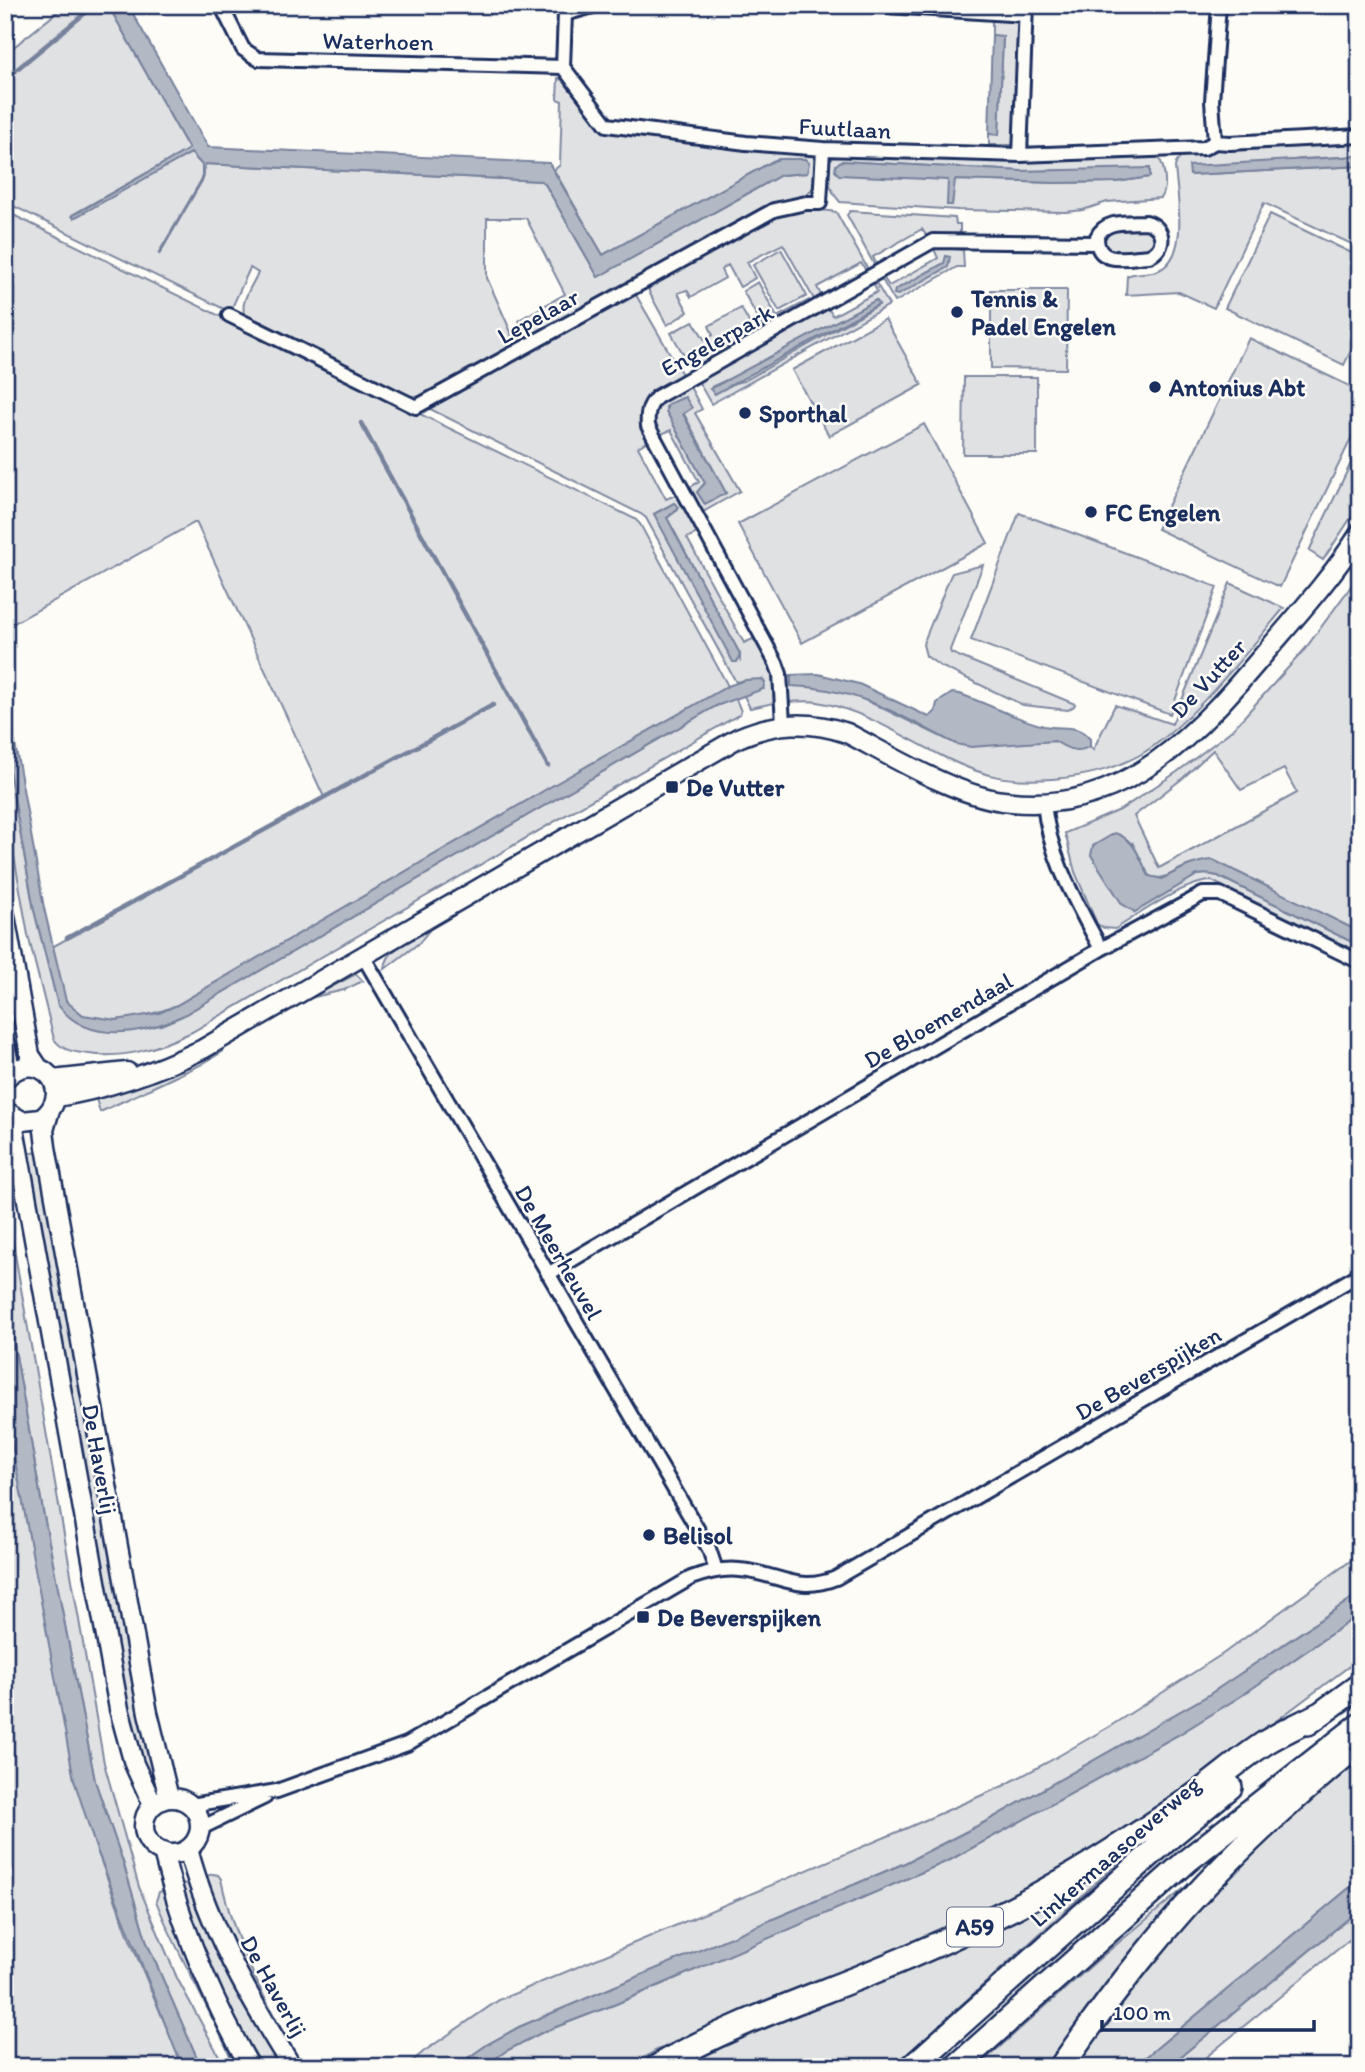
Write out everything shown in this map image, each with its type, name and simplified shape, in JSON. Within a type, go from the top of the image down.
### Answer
[{"type":"highway","name":"Linkermaasoeverweg","points":[[912,2067],[1171,1836],[1320,1714],[1360,1685]]},
{"type":"highway","name":"A59","points":[[657,2067],[744,2022],[874,1972],[1017,1906],[1129,1840],[1268,1741],[1320,1714]]},
{"type":"highway","points":[[956,2067],[1188,1860],[1360,1726]]},
{"type":"highway","points":[[1061,2067],[1103,2008],[1167,1928],[1220,1871],[1298,1796],[1360,1743]]},
{"type":"street","name":"Waterhoen","points":[[221,5],[243,49],[258,59],[563,67]]},
{"type":"street","points":[[563,67],[564,9],[596,5]]},
{"type":"street","points":[[872,5],[1026,10],[1020,156]]},
{"type":"street","points":[[1216,142],[1212,101],[1219,5]]},
{"type":"street","name":"Fuutlaan","points":[[563,67],[607,125],[746,144],[1020,156],[1203,148],[1216,142],[1360,136]]},
{"type":"street","name":"Lepelaar","points":[[229,315],[416,407],[774,209],[820,203],[823,149]]},
{"type":"street","name":"Engelerpark","points":[[1152,223],[1162,238],[1155,253],[1137,257],[1106,257],[1097,243],[1099,232],[1110,225],[1152,223]]},
{"type":"street","name":"Engelerpark","points":[[783,723],[780,674],[776,663],[648,426],[650,404],[657,397],[933,242],[1097,243]]},
{"type":"street","name":"De Vutter","points":[[9,1112],[22,1121],[32,1122],[41,1119],[53,1097],[152,1070],[203,1049],[754,730],[783,723],[814,724],[847,733],[956,788],[1010,802],[1044,803],[1099,792],[1121,783],[1147,770],[1204,722],[1333,572],[1360,533]]},
{"type":"street","points":[[1044,803],[1046,823],[1060,872],[1101,949]]},
{"type":"street","name":"De Bloemendaal","points":[[548,1274],[1101,949],[1203,894],[1220,894],[1360,962]]},
{"type":"street","points":[[5,916],[30,1055],[38,1067]]},
{"type":"street","name":"De Meerheuvel","points":[[363,956],[709,1549],[716,1570]]},
{"type":"street","points":[[5,1046],[8,1075],[28,1066],[38,1067],[47,1072],[53,1097]]},
{"type":"street","name":"De Haverlij","points":[[53,1097],[44,1130],[46,1147],[148,1713],[161,1802]]},
{"type":"street","name":"De Haverlij","points":[[9,1112],[119,1709],[134,1764],[161,1802]]},
{"type":"street","name":"De Beverspijken","points":[[201,1828],[277,1791],[407,1744],[691,1578],[716,1570],[741,1570],[801,1585],[819,1585],[836,1578],[1360,1273]]},
{"type":"street","name":"De Beverspijken","points":[[191,1805],[277,1791]]},
{"type":"street","points":[[181,1799],[191,1805],[197,1813],[201,1828],[197,1840],[188,1849],[178,1853],[163,1852],[151,1844],[145,1832],[145,1818],[161,1802],[181,1799]]},
{"type":"street","name":"De Haverlij","points":[[188,1849],[195,1877],[215,1928],[249,1997],[292,2067]]},
{"type":"street","points":[[163,1852],[171,1885],[197,1952],[250,2067]]},
{"type":"shaded area","points":[[60,5],[108,5],[189,149],[72,215],[73,217],[191,153],[202,165],[202,179],[158,254],[203,179],[205,164],[541,181],[598,277],[781,175],[807,173],[805,159],[773,161],[603,255],[554,170],[560,165],[562,101],[557,99],[558,78],[564,81],[603,132],[759,151],[809,153],[815,156],[816,180],[811,190],[802,198],[530,339],[520,335],[517,329],[521,326],[519,320],[565,294],[526,218],[487,218],[487,278],[511,332],[513,345],[509,351],[422,398],[398,393],[248,320],[244,303],[258,273],[250,268],[230,312],[5,202],[5,54],[61,9]]},
{"type":"shaded area","points":[[108,5],[128,5],[208,147],[549,163],[603,255],[773,161],[805,159],[809,163],[807,173],[781,175],[598,277],[541,181],[205,164],[203,179],[159,255],[202,179],[202,165],[191,153],[74,218],[72,216],[189,149]]},
{"type":"shaded area","points":[[992,14],[1020,16],[1016,139],[1013,145],[989,145],[989,134],[999,134],[1003,37],[992,35]]},
{"type":"shaded area","points":[[992,35],[1003,36],[999,135],[989,134]]},
{"type":"shaded area","points":[[1360,143],[1360,156],[1301,159],[1191,175],[1360,166],[1360,248],[1264,203],[1214,308],[1179,292],[1126,295],[1127,276],[1159,270],[1169,263],[1175,252],[1179,208],[1175,167],[1182,157],[1205,154],[1218,147],[1230,150]]},
{"type":"shaded area","points":[[841,154],[1019,161],[1153,157],[1159,158],[1161,162],[1165,184],[1161,198],[1107,202],[1066,212],[958,210],[840,202],[833,192],[828,173],[833,156]],"holes":[[[841,161],[1021,171],[1150,169],[1149,177],[1116,182],[954,180],[952,205],[948,205],[948,180]]]},
{"type":"shaded area","points":[[1360,156],[1360,166],[1190,175],[1189,166]]},
{"type":"shaded area","points":[[841,161],[1021,171],[1150,168],[1150,177],[1116,182],[1056,183],[955,180],[952,205],[947,205],[948,180],[839,175],[835,171],[836,165]]},
{"type":"shaded area","points":[[807,208],[836,212],[869,271],[867,272],[861,263],[817,287],[823,299],[816,303],[783,244],[747,262],[755,278],[740,287],[728,265],[721,270],[725,278],[691,297],[687,290],[678,293],[688,312],[667,325],[649,292],[649,285],[774,214]]},
{"type":"shaded area","points":[[5,211],[635,519],[728,686],[177,1005],[151,1014],[118,1020],[87,1017],[75,1010],[63,994],[52,947],[324,797],[196,522],[5,628]]},
{"type":"shaded area","points":[[850,211],[955,218],[956,224],[960,224],[960,235],[928,238],[922,229],[873,257],[878,267],[876,268],[847,215]]},
{"type":"shaded area","points":[[1270,214],[1360,257],[1360,332],[1344,365],[1225,308]]},
{"type":"shaded area","points":[[1149,229],[1156,239],[1151,248],[1113,252],[1104,246],[1105,235],[1112,231]]},
{"type":"shaded area","points":[[938,247],[963,250],[964,267],[957,267],[895,302],[881,278],[883,277],[889,286],[938,258],[934,249]]},
{"type":"shaded area","points":[[781,249],[807,296],[779,311],[753,265]]},
{"type":"shaded area","points":[[946,256],[950,257],[948,267],[898,295],[894,294],[895,290],[944,263]]},
{"type":"shaded area","points":[[875,281],[889,305],[711,404],[698,381],[828,308],[833,316],[877,292],[873,282]],"holes":[[[876,300],[879,305],[744,381],[711,387]]]},
{"type":"shaded area","points":[[758,282],[777,317],[809,300],[812,305],[765,331],[743,291]]},
{"type":"shaded area","points":[[991,290],[1067,290],[1066,369],[991,368]]},
{"type":"shaded area","points":[[631,294],[636,295],[683,376],[646,399],[641,416],[650,440],[638,447],[666,499],[678,494],[699,532],[687,538],[744,643],[755,638],[772,674],[774,703],[750,708],[743,694],[763,689],[745,680],[736,682],[646,518],[426,407]],"holes":[[[674,503],[678,510],[667,518],[740,654],[740,659],[654,514]]]},
{"type":"shaded area","points":[[876,300],[879,304],[715,394],[710,389]]},
{"type":"shaded area","points":[[741,308],[757,336],[693,371],[671,333],[693,321],[705,340],[713,335],[709,326]]},
{"type":"shaded area","points":[[885,319],[922,385],[829,436],[792,370]]},
{"type":"shaded area","points":[[1249,338],[1360,391],[1360,420],[1280,587],[1157,529]]},
{"type":"shaded area","points":[[964,377],[1037,377],[1037,454],[963,454]]},
{"type":"shaded area","points":[[689,385],[702,409],[695,413],[740,491],[701,513],[688,488],[699,482],[671,430],[659,435],[653,424],[655,407]],"holes":[[[666,407],[683,412],[726,493],[704,503],[697,492],[705,483]]]},
{"type":"shaded area","points":[[685,397],[692,408],[683,414],[726,493],[705,504],[697,492],[705,483],[666,411],[668,404]]},
{"type":"shaded area","points":[[924,424],[988,543],[802,643],[738,524]]},
{"type":"shaded area","points":[[1360,444],[1360,504],[1323,560],[1309,551]]},
{"type":"shaded area","points":[[674,503],[679,507],[667,518],[740,654],[737,662],[733,662],[654,514]]},
{"type":"shaded area","points":[[1019,513],[1217,587],[1170,714],[971,640]]},
{"type":"shaded area","points":[[983,565],[951,653],[1075,704],[1068,710],[1023,705],[940,666],[926,656],[923,644],[952,573]]},
{"type":"shaded area","points":[[1360,574],[1360,932],[1213,860],[1154,878],[1149,876],[1132,842],[1134,912],[1197,875],[1207,874],[1218,876],[1360,946],[1360,953],[1212,881],[1175,893],[1115,929],[1097,924],[1075,872],[1065,833],[1120,810],[1177,772],[1232,730],[1305,649]],"holes":[[[1213,750],[1241,790],[1284,769],[1297,793],[1159,868],[1134,816],[1183,778]]]},
{"type":"shaded area","points":[[1230,583],[1284,608],[1216,688],[1177,727],[1138,756],[1086,775],[1036,780],[996,777],[958,764],[851,711],[814,701],[786,702],[786,675],[791,675],[792,686],[818,686],[855,695],[956,744],[1055,741],[1072,748],[1090,746],[1093,750],[1115,705],[1172,724]]},
{"type":"shaded area","points":[[818,674],[859,684],[929,717],[935,712],[937,703],[952,693],[960,694],[1034,723],[1080,731],[1090,739],[1090,746],[1072,750],[1055,741],[971,747],[956,744],[896,713],[858,698],[815,688],[791,686],[791,675]]},
{"type":"shaded area","points":[[762,679],[765,682],[763,689],[716,706],[182,1016],[150,1028],[100,1031],[70,1018],[58,1005],[34,910],[5,747],[5,687],[44,908],[66,1001],[83,1015],[116,1020],[159,1013],[177,1005],[728,686],[745,680]]},
{"type":"shaded area","points":[[735,697],[740,714],[192,1032],[154,1047],[116,1055],[74,1052],[54,1039],[28,935],[5,805],[5,747],[34,910],[58,1005],[116,1032],[161,1025],[182,1016]]},
{"type":"shaded area","points":[[1115,833],[1132,845],[1149,876],[1162,879],[1193,864],[1213,860],[1360,932],[1360,946],[1218,876],[1207,874],[1197,875],[1135,912],[1122,904],[1091,855],[1093,846]]},
{"type":"shaded area","points":[[431,928],[419,943],[385,969],[390,955],[396,949]]},
{"type":"shaded area","points":[[5,947],[20,1038],[9,1040],[5,1020]]},
{"type":"shaded area","points":[[356,974],[363,981],[344,990],[310,998]]},
{"type":"shaded area","points":[[216,1050],[222,1052],[100,1112],[95,1095]]},
{"type":"shaded area","points":[[39,1152],[134,1692],[162,1791],[158,1794],[153,1792],[128,1734],[26,1154]]},
{"type":"shaded area","points":[[5,1197],[104,1763],[139,1887],[177,1978],[225,2067],[201,2067],[147,1943],[95,1781],[43,1511],[5,1292]]},
{"type":"shaded area","points":[[5,1292],[43,1511],[95,1781],[147,1943],[201,2067],[183,2067],[175,2049],[95,1845],[74,1780],[5,1406]]},
{"type":"shaded area","points":[[5,1406],[75,1780],[95,1845],[130,1940],[183,2067],[5,2067]]},
{"type":"shaded area","points":[[1360,1554],[1360,1593],[1207,1696],[987,1821],[905,1863],[519,2027],[455,2067],[406,2067],[423,2052],[499,2000],[907,1828],[1003,1786],[1048,1762],[1112,1725],[1224,1653]]},
{"type":"shaded area","points":[[1360,1593],[1360,1614],[1241,1696],[1178,1735],[950,1860],[616,2004],[543,2032],[506,2051],[483,2067],[455,2067],[519,2027],[905,1863],[987,1821],[1207,1696]]},
{"type":"shaded area","points":[[1360,1614],[1360,1658],[1156,1811],[1001,1902],[900,1949],[655,2051],[630,2067],[483,2067],[506,2051],[543,2032],[616,2004],[950,1860],[1178,1735],[1241,1696]]},
{"type":"shaded area","points":[[1360,1754],[1360,1879],[1134,2067],[1073,2067],[1119,2002],[1197,1910],[1290,1815]]},
{"type":"shaded area","points":[[1165,1820],[893,2067],[665,2067],[880,1975]]},
{"type":"shaded area","points":[[1253,1831],[1056,2067],[977,2067],[1100,1958]]},
{"type":"shaded area","points":[[213,1874],[221,1879],[235,1929],[254,1976],[303,2067],[299,2067],[252,1995],[200,1878]]},
{"type":"shaded area","points":[[1360,1879],[1360,1909],[1168,2067],[1134,2067]]},
{"type":"shaded area","points":[[192,1881],[254,2019],[280,2067],[263,2067],[214,1984],[177,1886]]},
{"type":"shaded area","points":[[168,1889],[238,2067],[235,2067],[156,1901],[159,1892]]},
{"type":"shaded area","points":[[1360,1909],[1360,1931],[1194,2067],[1168,2067]]},
{"type":"waterway","points":[[5,79],[95,5]]},
{"type":"waterway","points":[[361,423],[548,766]]},
{"type":"waterway","points":[[67,938],[493,705]]},
{"type":"place","name":"Tennis & Padel Engelen","points":[[957,312]]},
{"type":"place","name":"Antonius Abt","points":[[1155,387]]},
{"type":"place","name":"Sporthal","points":[[745,413]]},
{"type":"place","name":"FC Engelen","points":[[1091,512]]},
{"type":"place","name":"De Vutter","points":[[672,787]]},
{"type":"place","name":"Belisol","points":[[649,1535]]},
{"type":"place","name":"De Beverspijken","points":[[643,1617]]}]
